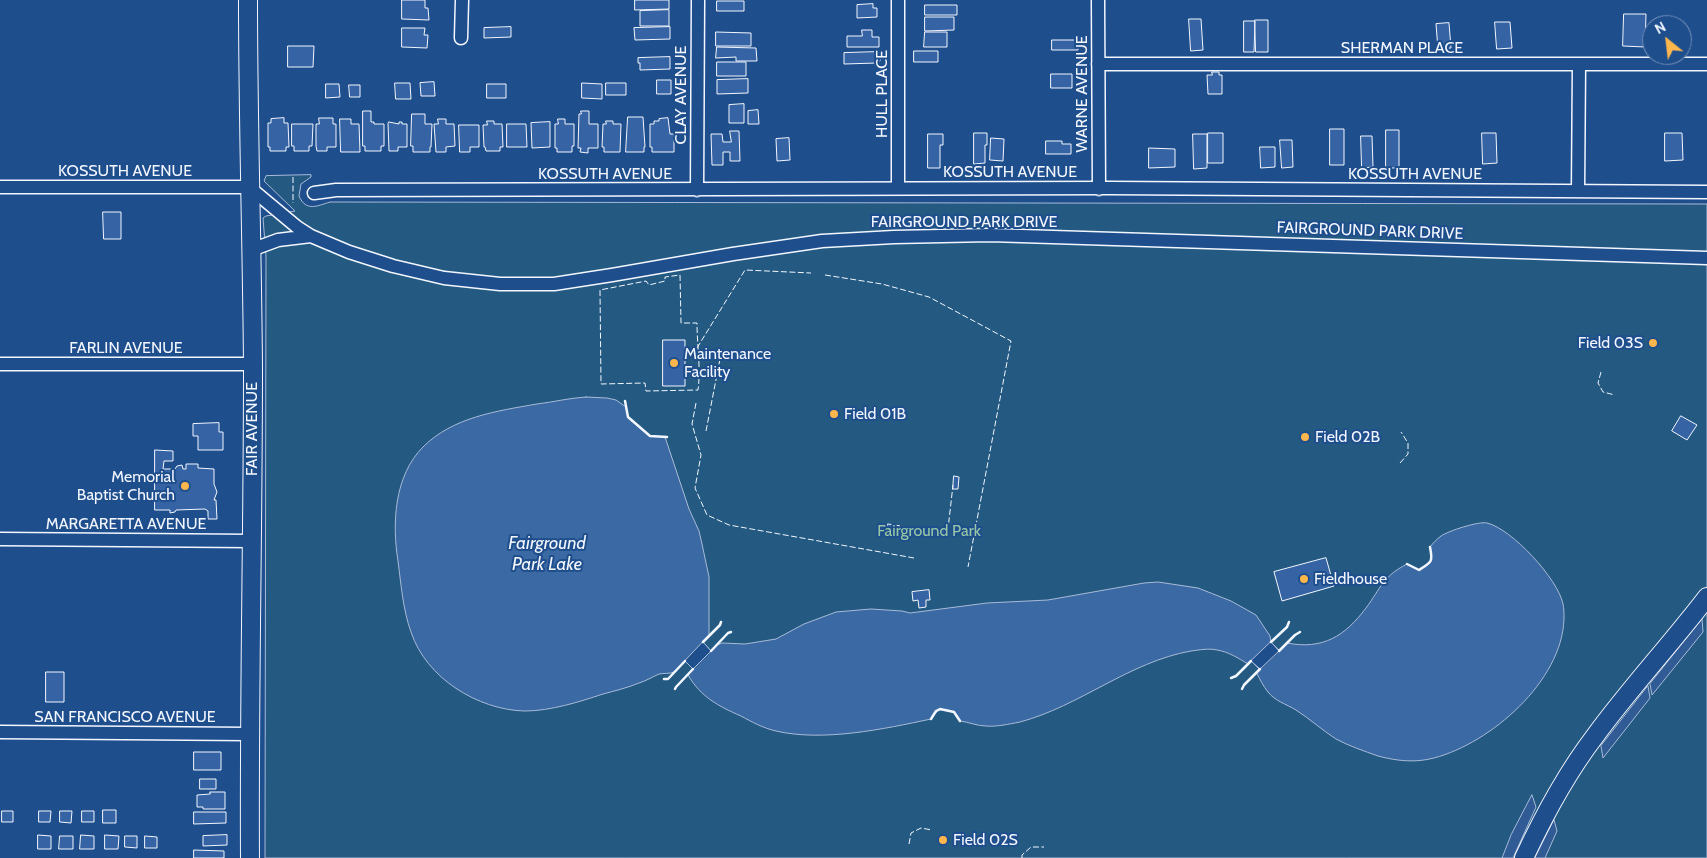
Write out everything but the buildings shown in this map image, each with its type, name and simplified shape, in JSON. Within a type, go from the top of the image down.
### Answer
[{"type":"street","name":"FAIR AVENUE","points":[[248,0],[249,187],[253,364],[249,734],[250,858]]},
{"type":"street","points":[[461,38],[462,0]]},
{"type":"street","name":"CLAY AVENUE","points":[[697,190],[698,0]]},
{"type":"street","name":"HULL PLACE","points":[[898,0],[898,188]]},
{"type":"street","name":"WARNE AVENUE","points":[[1098,0],[1099,189]]},
{"type":"street","name":"SHERMAN PLACE","points":[[1098,64],[1707,64]]},
{"type":"street","points":[[1578,65],[1578,190]]},
{"type":"street","name":"KOSSUTH AVENUE","points":[[0,187],[249,187]]},
{"type":"street","name":"FAIRGROUND PARK DRIVE","points":[[249,187],[285,218],[311,236],[349,252],[393,266],[444,278],[500,284],[554,284],[822,241],[894,237],[990,235],[1707,258]]},
{"type":"street","name":"KOSSUTH AVENUE","points":[[314,192],[336,190],[898,188],[1707,192]]},
{"type":"street","points":[[251,250],[278,240],[311,236]]},
{"type":"street","name":"FARLIN AVENUE","points":[[0,364],[253,364]]},
{"type":"street","name":"MARGARETTA AVENUE","points":[[0,539],[251,541]]},
{"type":"street","points":[[1524,858],[1542,820],[1565,780],[1594,737],[1707,597]]},
{"type":"street","name":"SAN FRANCISCO AVENUE","points":[[0,732],[249,734]]},
{"type":"green space","name":"Fairground Park","points":[[311,175],[301,184],[299,196],[308,206],[330,202],[1707,204],[1707,858],[265,858],[266,256],[263,218],[295,211],[264,181],[266,176]]},
{"type":"shaded area","points":[[1702,619],[1703,632],[1652,695],[1650,684]]},
{"type":"shaded area","points":[[1648,686],[1650,698],[1603,758],[1601,746]]},
{"type":"shaded area","points":[[1532,795],[1536,807],[1513,858],[1502,858],[1511,835]]},
{"type":"shaded area","points":[[1554,820],[1557,831],[1545,858],[1535,858]]},
{"type":"water","name":"Fairground Park Lake","points":[[586,397],[616,400],[626,407],[628,418],[650,436],[665,437],[702,544],[709,577],[709,636],[703,642],[711,651],[722,643],[745,644],[776,639],[804,624],[836,612],[871,609],[910,613],[987,603],[1048,600],[1158,582],[1198,588],[1231,601],[1256,615],[1270,636],[1271,642],[1279,650],[1287,643],[1312,644],[1332,639],[1358,618],[1383,583],[1392,574],[1407,564],[1419,570],[1430,561],[1430,547],[1441,536],[1477,523],[1487,523],[1509,535],[1532,556],[1553,582],[1564,607],[1560,642],[1551,665],[1537,686],[1520,706],[1500,724],[1478,739],[1456,750],[1434,758],[1413,761],[1378,756],[1336,739],[1301,713],[1271,695],[1256,672],[1259,669],[1251,661],[1248,664],[1229,654],[1211,649],[1191,651],[1147,664],[1042,715],[1020,722],[994,726],[960,721],[954,712],[943,710],[938,711],[931,719],[854,733],[813,735],[776,731],[758,725],[704,695],[688,675],[693,669],[685,661],[672,673],[659,674],[630,686],[564,706],[525,711],[489,705],[472,698],[441,677],[418,649],[411,632],[404,606],[396,547],[397,501],[401,486],[413,459],[423,447],[435,437],[462,422],[507,409]]},
{"type":"pier","points":[[703,642],[711,651],[693,669],[685,661]]},
{"type":"pier","points":[[1271,642],[1279,651],[1260,669],[1251,661]]},
{"type":"fence","points":[[293,177],[293,203]]},
{"type":"fence","points":[[697,348],[745,270],[811,273]]},
{"type":"fence","points":[[680,275],[681,323],[697,323],[698,390],[646,391],[645,383],[601,384],[600,290],[646,281],[649,285],[665,281],[665,277],[680,275]]},
{"type":"fence","points":[[825,275],[882,284],[929,297],[1011,341],[968,567]]},
{"type":"fence","points":[[706,431],[721,354]]},
{"type":"fence","points":[[1601,372],[1598,383],[1603,392],[1615,395]]},
{"type":"fence","points":[[696,403],[692,424],[701,455],[695,488],[707,515],[729,525],[914,558]]},
{"type":"fence","points":[[1400,463],[1408,454],[1408,443],[1401,432]]},
{"type":"fence","points":[[897,526],[939,535],[948,529],[953,485]]},
{"type":"fence","points":[[909,844],[911,833],[921,828],[932,830]]},
{"type":"fence","points":[[1022,858],[1022,855],[1031,847],[1044,847]]},
{"type":"wall","points":[[625,401],[628,417],[650,436],[667,437]]},
{"type":"wall","points":[[1407,564],[1419,570],[1427,565],[1431,559],[1430,547]]},
{"type":"wall","points":[[703,642],[721,622]]},
{"type":"wall","points":[[1271,642],[1287,627],[1289,622]]},
{"type":"wall","points":[[711,651],[731,632]]},
{"type":"wall","points":[[1279,651],[1300,632]]},
{"type":"wall","points":[[664,679],[668,679],[685,661]]},
{"type":"wall","points":[[1231,678],[1236,676],[1251,661]]},
{"type":"wall","points":[[675,689],[693,669]]},
{"type":"wall","points":[[1242,689],[1260,669]]},
{"type":"wall","points":[[931,719],[936,711],[940,709],[954,712],[960,721]]},
{"type":"place","name":"Field 03S","points":[[1653,343]]},
{"type":"place","name":"Maintenance Facility","points":[[674,363]]},
{"type":"place","name":"Field 01B","points":[[834,414]]},
{"type":"place","name":"Field 02B","points":[[1305,437]]},
{"type":"place","name":"Memorial Baptist Church","points":[[185,486]]},
{"type":"place","name":"Fieldhouse","points":[[1304,579]]},
{"type":"place","name":"Field 02S","points":[[943,840]]}]
